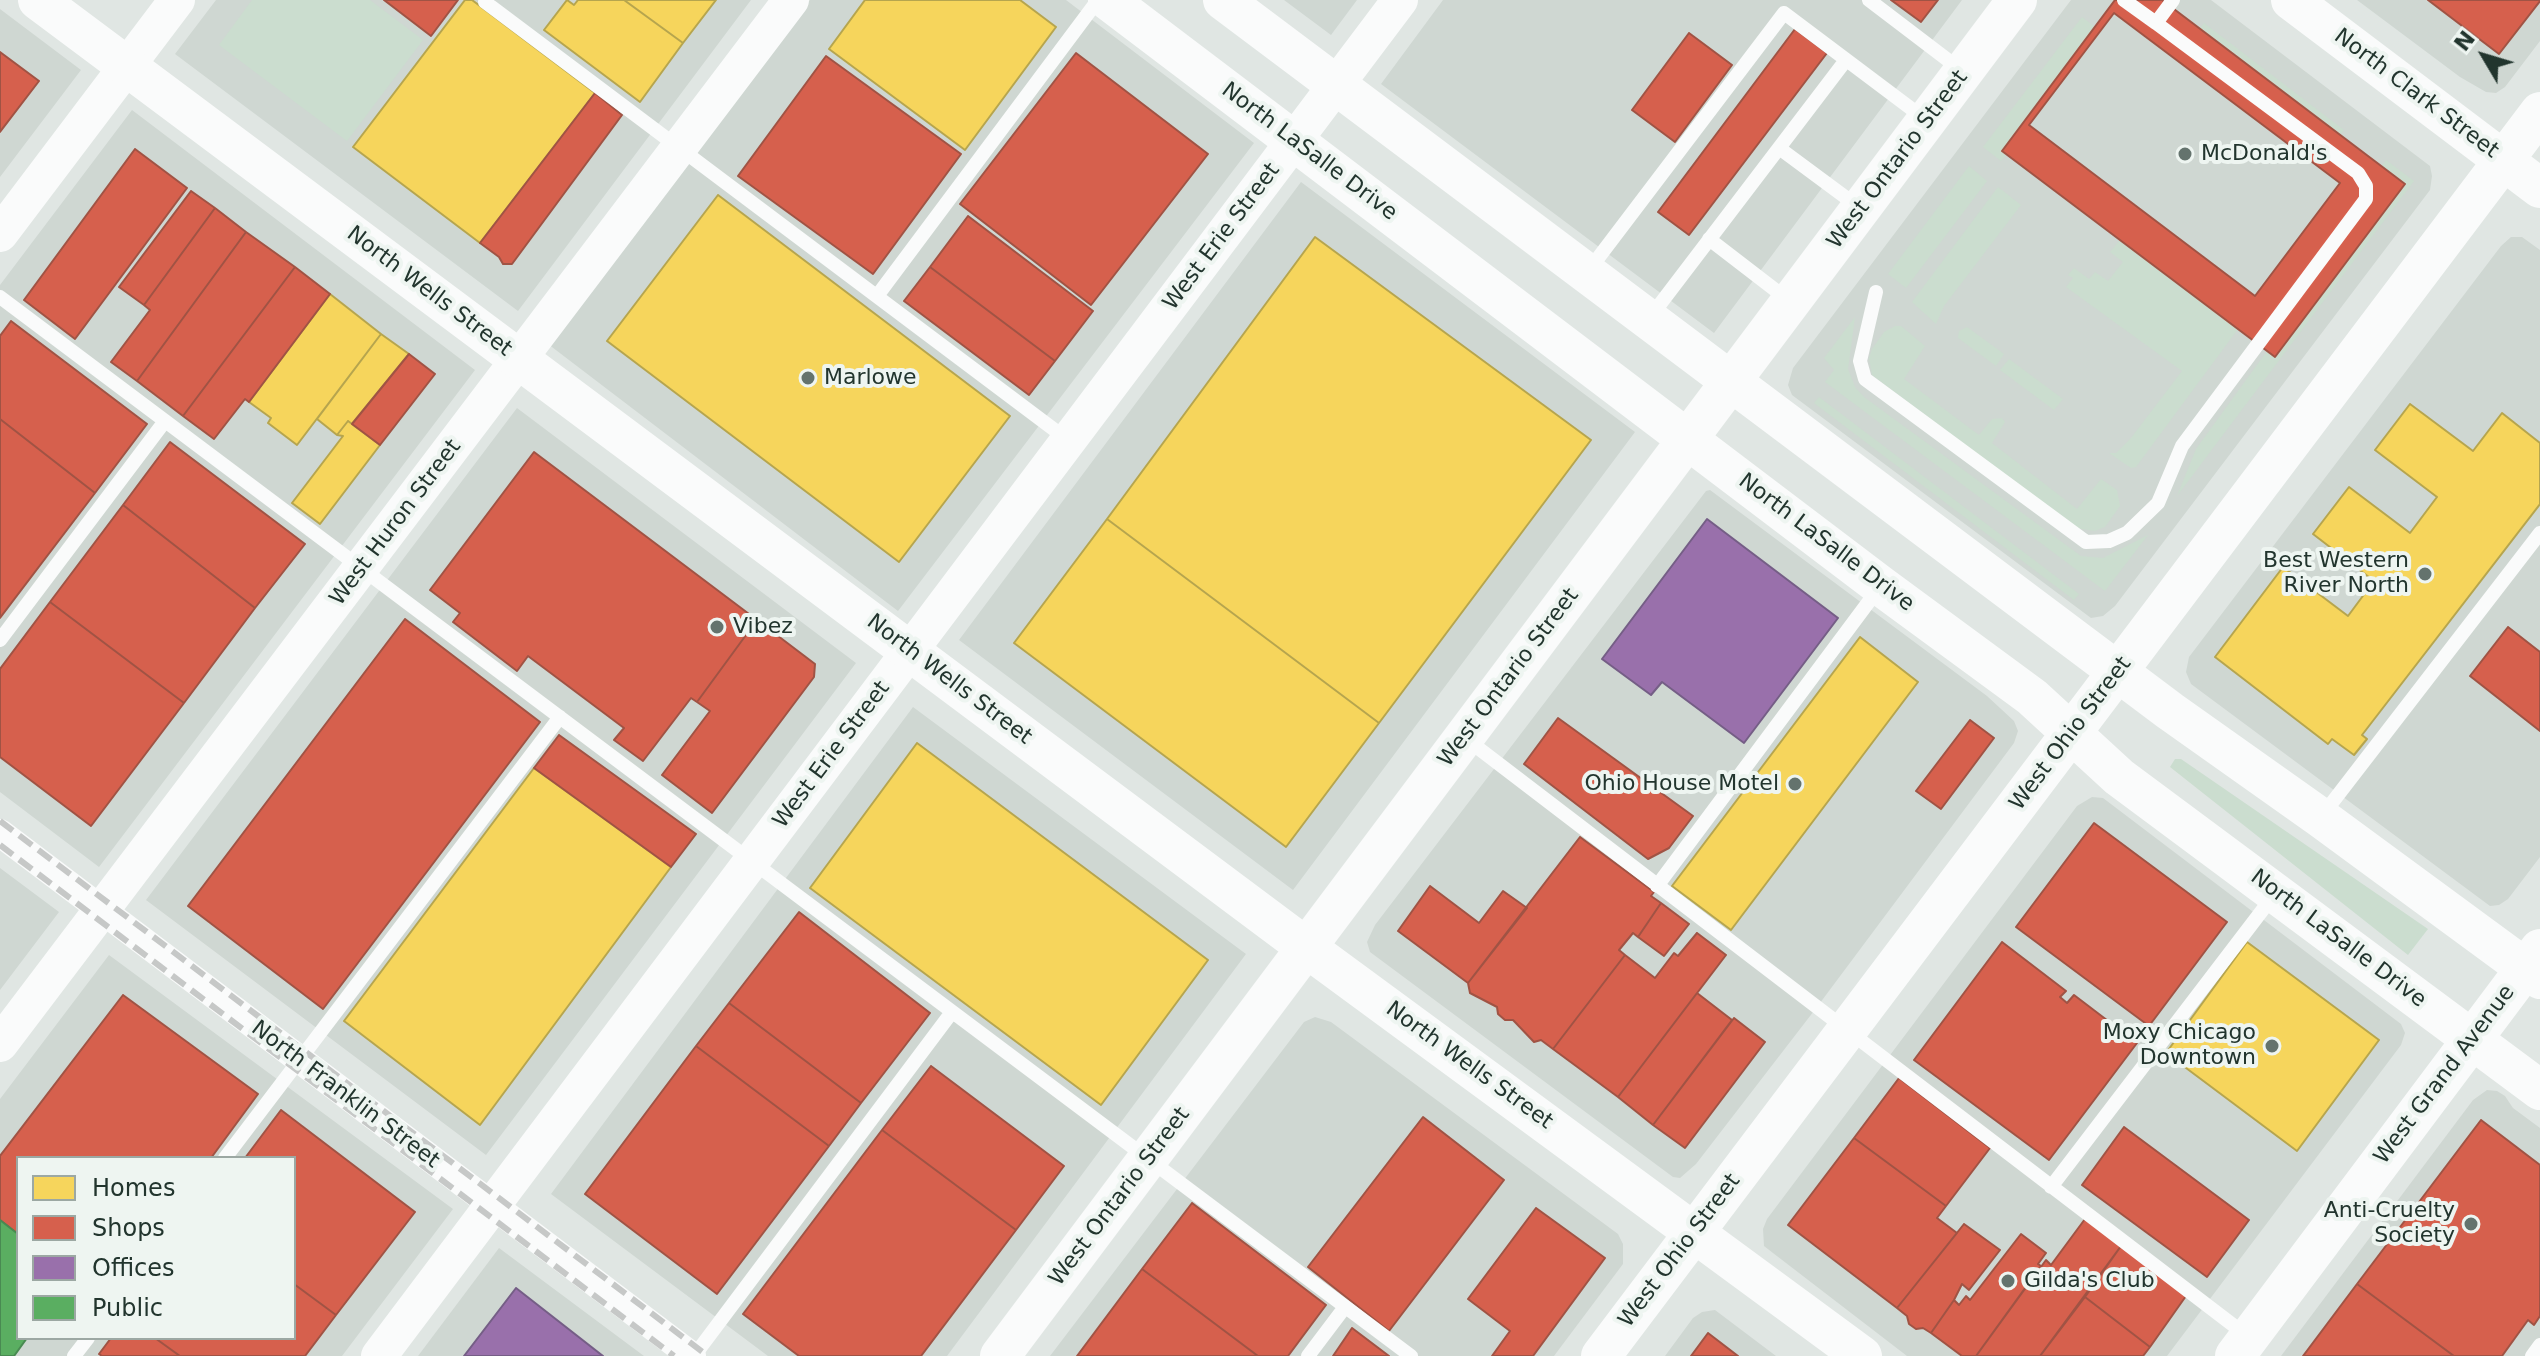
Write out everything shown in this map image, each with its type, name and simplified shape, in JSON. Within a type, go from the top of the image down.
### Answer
[{"type":"main road","name":"North Wells Street","points":[[38,0],[1307,948],[1862,1356]]},
{"type":"main road","name":"North LaSalle Drive","points":[[1108,0],[2032,697],[2119,777],[2540,1090]]},
{"type":"main road","points":[[1223,0],[2170,711],[2535,965]]},
{"type":"main road","name":"West Ontario Street","points":[[1000,1356],[2017,0]]},
{"type":"main road","name":"North Clark Street","points":[[2309,9],[2540,188]]},
{"type":"main road","name":"West Ohio Street","points":[[1601,1356],[2540,112]]},
{"type":"main road","name":"West Grand Avenue","points":[[2242,1347],[2472,1041],[2535,965]]},
{"type":"street","points":[[0,234],[177,0]]},
{"type":"street","name":"West Huron Street","points":[[0,1044],[791,0]]},
{"type":"street","name":"West Erie Street","points":[[379,1356],[1400,0]]},
{"type":"street","name":"North Franklin Street","points":[[0,833],[693,1356]]},
{"type":"lane","points":[[487,0],[485,2],[1068,441]]},
{"type":"lane","points":[[877,296],[1098,0]]},
{"type":"lane","points":[[1869,0],[1964,72]]},
{"type":"lane","points":[[1876,292],[1860,361],[1865,379],[2086,542],[2109,541],[2127,533],[2158,503],[2182,446],[2366,199],[2366,186],[2358,173],[2124,0]]},
{"type":"lane","points":[[2156,23],[2173,0]]},
{"type":"lane","points":[[1586,273],[1784,13],[1927,121]]},
{"type":"lane","points":[[1648,320],[1846,60]]},
{"type":"lane","points":[[1779,148],[1860,209]]},
{"type":"lane","points":[[1709,239],[1791,302]]},
{"type":"lane","points":[[0,297],[1411,1356]]},
{"type":"lane","points":[[0,640],[165,421]]},
{"type":"lane","points":[[2321,818],[2540,533]]},
{"type":"lane","points":[[1657,886],[1881,586]]},
{"type":"lane","points":[[227,1156],[560,717]]},
{"type":"lane","points":[[1464,738],[2051,1187],[2242,1347]]},
{"type":"lane","points":[[2051,1187],[2276,892]]},
{"type":"lane","points":[[693,1356],[952,1012]]},
{"type":"lane","points":[[1308,1356],[1345,1307]]},
{"type":"lane","points":[[74,1356],[86,1340]]},
{"type":"lane","points":[[2532,1356],[2540,1345]]},
{"type":"shaded area","points":[[216,0],[751,0],[518,311],[175,54]]},
{"type":"shaded area","points":[[810,0],[1066,0],[1254,143],[898,611],[548,344]]},
{"type":"shaded area","points":[[1284,0],[1357,0],[1331,35]]},
{"type":"shaded area","points":[[1443,0],[1962,0],[1714,333],[1381,84]]},
{"type":"shaded area","points":[[2071,0],[2211,0],[2430,166],[2432,176],[2430,190],[2115,606],[2103,616],[2091,618],[1792,395],[1788,385],[1793,368]]},
{"type":"shaded area","points":[[2357,0],[2540,0],[2540,41],[2505,87],[2496,93],[2486,92],[2460,77]]},
{"type":"shaded area","points":[[0,9],[81,70],[0,177]]},
{"type":"shaded area","points":[[132,110],[475,370],[99,867],[0,792],[0,285]]},
{"type":"shaded area","points":[[1301,182],[1635,432],[1293,890],[959,640]]},
{"type":"shaded area","points":[[2511,237],[2522,237],[2540,250],[2540,857],[2508,899],[2490,906],[2191,684],[2186,672],[2189,657],[2501,246]]},
{"type":"shaded area","points":[[517,408],[856,663],[486,1155],[146,900]]},
{"type":"shaded area","points":[[1710,490],[1987,696],[2014,721],[2018,731],[2014,743],[1817,1007],[1696,1164],[1680,1178],[1673,1177],[1370,952],[1367,942],[1375,925],[1706,491]]},
{"type":"shaded area","points":[[913,707],[1246,954],[947,1356],[768,1356],[551,1194]]},
{"type":"shaded area","points":[[2092,797],[2103,798],[2401,1024],[2405,1033],[2401,1045],[2167,1356],[1907,1356],[1764,1246],[1763,1229],[1767,1219],[2077,806]]},
{"type":"shaded area","points":[[0,868],[59,912],[0,990]]},
{"type":"shaded area","points":[[109,955],[453,1209],[342,1356],[0,1356],[0,1099]]},
{"type":"shaded area","points":[[1315,1017],[1331,1022],[1618,1234],[1623,1244],[1623,1264],[1554,1356],[1050,1356],[1304,1022]]},
{"type":"shaded area","name":"Anti-Cruelty Society","points":[[2487,1090],[2505,1096],[2513,1108],[2540,1128],[2540,1356],[2281,1356],[2473,1100]]},
{"type":"shaded area","points":[[499,1248],[644,1356],[418,1356]]},
{"type":"shaded area","points":[[1715,1310],[1776,1356],[1665,1356],[1693,1318],[1702,1312]]},
{"type":"green space","points":[[252,0],[370,0],[423,40],[347,141],[219,45]]},
{"type":"green space","points":[[2082,17],[2095,27],[2002,151],[2006,155],[2001,161],[1983,147]]},
{"type":"green space","points":[[2204,23],[2344,130],[2340,135],[2199,29]]},
{"type":"green space","points":[[2386,160],[2414,181],[2177,496],[2196,449],[2267,351],[2275,356],[2405,184],[2382,166]]},
{"type":"green space","points":[[1969,166],[1987,181],[1906,288],[1888,274]]},
{"type":"green space","points":[[1998,187],[2021,205],[1944,306],[1936,324],[1912,302]]},
{"type":"green space","points":[[2120,240],[2238,329],[2136,467],[2131,468],[2109,453],[2116,453],[2131,438],[2182,371],[2066,287],[2073,278],[2068,275],[2074,268],[2089,279],[2095,272],[2108,281],[2123,262],[2110,252]]},
{"type":"green space","points":[[1855,317],[1848,369],[1855,387],[1864,397],[2081,556],[2103,558],[2148,535],[2105,591],[1825,382],[1834,370],[1824,358]]},
{"type":"green space","points":[[1901,326],[1925,346],[1904,379],[1979,435],[1992,419],[2002,418],[2005,422],[1992,443],[2077,509],[2101,479],[2117,490],[2120,506],[2105,527],[2095,531],[2075,528],[1872,375],[1869,358],[1872,349],[1884,332]]},
{"type":"green space","points":[[1967,327],[2004,354],[1996,366],[1958,338],[1959,331]]},
{"type":"green space","points":[[2009,359],[2063,399],[2054,410],[2000,370]]},
{"type":"green space","points":[[1819,397],[2079,594],[2074,600],[1814,403]]},
{"type":"green space","points":[[2175,759],[2181,759],[2428,929],[2408,955],[2170,767]]},
{"type":"building: Homes","points":[[465,0],[472,0],[595,93],[480,243],[353,147]]},
{"type":"building: Homes","points":[[567,0],[574,5],[578,0],[624,0],[683,43],[640,102],[544,30]]},
{"type":"building: Homes","points":[[624,0],[716,0],[683,43]]},
{"type":"building: Homes","points":[[865,0],[1020,0],[1056,27],[965,150],[829,49]]},
{"type":"building: Homes","name":"Marlowe","points":[[718,195],[1010,416],[899,562],[607,341]]},
{"type":"building: Homes","points":[[1315,237],[1591,440],[1379,723],[1107,519]]},
{"type":"building: Homes","points":[[330,294],[381,334],[297,445],[268,423],[271,418],[249,402]]},
{"type":"building: Homes","points":[[381,334],[409,354],[352,424],[348,421],[337,435],[317,419]]},
{"type":"building: Homes","name":"Best Western River North","points":[[2410,404],[2473,451],[2502,413],[2540,443],[2540,504],[2362,735],[2367,739],[2354,755],[2332,739],[2328,744],[2215,657],[2283,567],[2348,616],[2374,581],[2313,534],[2349,487],[2410,533],[2437,497],[2375,450]]},
{"type":"building: Homes","points":[[348,421],[380,445],[320,524],[292,503],[343,436],[337,435]]},
{"type":"building: Homes","points":[[1107,519],[1379,723],[1286,847],[1014,643]]},
{"type":"building: Homes","name":"Ohio House Motel","points":[[1860,637],[1918,682],[1731,930],[1672,886]]},
{"type":"building: Homes","points":[[917,743],[1208,960],[1101,1105],[810,888]]},
{"type":"building: Homes","points":[[534,768],[671,867],[480,1125],[344,1021]]},
{"type":"building: Homes","name":"Moxy Chicago Downtown","points":[[2247,942],[2379,1040],[2297,1151],[2166,1053]]},
{"type":"building: Shops","points":[[384,0],[458,0],[431,36]]},
{"type":"building: Shops","points":[[1891,0],[1938,0],[1921,22]]},
{"type":"building: Shops","points":[[2115,0],[2162,0],[2405,184],[2275,357],[2002,151]]},
{"type":"building: Shops","points":[[2428,0],[2540,0],[2540,1],[2499,54]]},
{"type":"building: Shops","name":"McDonald's","points":[[2114,13],[2340,183],[2255,296],[2029,125]]},
{"type":"building: Shops","points":[[1795,29],[1827,53],[1689,235],[1658,212]]},
{"type":"building: Shops","points":[[1689,33],[1732,65],[1675,142],[1632,110]]},
{"type":"building: Shops","points":[[0,52],[39,81],[0,132]]},
{"type":"building: Shops","points":[[1076,53],[1208,154],[1091,305],[960,204]]},
{"type":"building: Shops","points":[[826,56],[961,154],[873,274],[738,176]]},
{"type":"building: Shops","points":[[595,93],[622,115],[512,264],[503,264],[499,257],[480,243]]},
{"type":"building: Shops","points":[[135,149],[187,188],[75,339],[24,300]]},
{"type":"building: Shops","points":[[191,191],[215,208],[144,305],[119,287]]},
{"type":"building: Shops","points":[[215,208],[246,232],[137,381],[111,362],[150,310],[144,305]]},
{"type":"building: Shops","points":[[968,216],[1093,311],[1055,361],[930,267]]},
{"type":"building: Shops","points":[[246,232],[295,267],[183,416],[137,381]]},
{"type":"building: Shops","points":[[295,267],[330,294],[249,402],[245,399],[214,439],[183,416]]},
{"type":"building: Shops","points":[[930,267],[1055,361],[1029,395],[904,301]]},
{"type":"building: Shops","points":[[11,321],[147,424],[95,493],[0,419],[0,336]]},
{"type":"building: Shops","points":[[409,354],[435,374],[380,445],[352,424]]},
{"type":"building: Shops","points":[[0,419],[95,493],[0,618]]},
{"type":"building: Shops","points":[[170,442],[305,544],[255,608],[123,505]]},
{"type":"building: Shops","points":[[534,452],[757,620],[697,702],[691,698],[643,761],[614,740],[624,728],[528,656],[517,671],[453,622],[460,613],[430,590]]},
{"type":"building: Shops","points":[[123,505],[255,608],[184,703],[50,602]]},
{"type":"building: Shops","points":[[50,602],[184,703],[91,826],[0,757],[0,669]]},
{"type":"building: Shops","points":[[405,619],[540,722],[323,1009],[188,906]]},
{"type":"building: Shops","points":[[757,620],[815,664],[814,677],[712,813],[662,775],[710,711],[697,702]]},
{"type":"building: Shops","points":[[2508,627],[2540,652],[2540,731],[2470,676]]},
{"type":"building: Shops","points":[[1558,718],[1693,816],[1669,848],[1648,859],[1524,764]]},
{"type":"building: Shops","points":[[1970,720],[1994,738],[1941,809],[1916,791]]},
{"type":"building: Shops","points":[[559,735],[696,834],[671,867],[534,768]]},
{"type":"building: Shops","points":[[2094,823],[2227,922],[2149,1026],[2016,927]]},
{"type":"building: Shops","points":[[1580,837],[1654,892],[1651,896],[1661,903],[1638,937],[1633,933],[1619,950],[1625,955],[1553,1049],[1541,1040],[1534,1042],[1513,1020],[1505,1020],[1498,1014],[1497,1007],[1470,993],[1468,983]]},
{"type":"building: Shops","points":[[1430,886],[1479,923],[1503,891],[1527,908],[1468,983],[1398,931]]},
{"type":"building: Shops","points":[[1661,903],[1689,924],[1664,956],[1638,937]]},
{"type":"building: Shops","points":[[799,912],[930,1013],[861,1103],[729,1003]]},
{"type":"building: Shops","points":[[1697,933],[1726,955],[1618,1097],[1553,1049],[1625,955],[1655,978],[1674,953],[1678,956]]},
{"type":"building: Shops","points":[[2002,942],[2066,991],[2060,997],[2067,1003],[2074,995],[2137,1043],[2049,1160],[1914,1060]]},
{"type":"building: Shops","points":[[1697,993],[1732,1020],[1653,1125],[1618,1097]]},
{"type":"building: Shops","points":[[123,995],[258,1094],[212,1156],[16,1156],[16,1232],[0,1220],[0,1156]]},
{"type":"building: Shops","points":[[729,1003],[861,1103],[829,1146],[696,1046]]},
{"type":"building: Shops","points":[[1734,1018],[1765,1042],[1685,1148],[1653,1125]]},
{"type":"building: Shops","points":[[696,1046],[829,1146],[717,1294],[585,1194]]},
{"type":"building: Shops","points":[[931,1066],[1064,1166],[1016,1230],[882,1130]]},
{"type":"building: Shops","points":[[1899,1078],[1990,1148],[1946,1206],[1854,1138]]},
{"type":"building: Shops","points":[[281,1110],[415,1212],[336,1315],[296,1285],[296,1156],[246,1156]]},
{"type":"building: Shops","points":[[1423,1117],[1504,1180],[1389,1331],[1308,1267]]},
{"type":"building: Shops","name":"Anti-Cruelty Society","points":[[2481,1120],[2540,1165],[2540,1316],[2534,1325],[2528,1320],[2502,1356],[2454,1356],[2357,1284]]},
{"type":"building: Shops","points":[[2124,1127],[2249,1220],[2207,1277],[2082,1185]]},
{"type":"building: Shops","points":[[882,1130],[1016,1230],[921,1356],[799,1356],[743,1314]]},
{"type":"building: Shops","points":[[1854,1138],[1946,1206],[1937,1218],[1957,1233],[1897,1308],[1788,1225]]},
{"type":"building: Shops","points":[[1192,1203],[1326,1305],[1288,1356],[1258,1356],[1142,1269]]},
{"type":"building: Shops","points":[[1536,1208],[1605,1258],[1533,1356],[1492,1356],[1510,1331],[1468,1299]]},
{"type":"building: Shops","points":[[2085,1219],[2121,1246],[2040,1356],[1976,1356],[2046,1260],[2051,1265]]},
{"type":"building: Shops","points":[[1964,1224],[2000,1250],[1969,1290],[1962,1284],[1931,1333],[1923,1328],[1916,1329],[1897,1308]]},
{"type":"building: Shops","name":"Gilda's Club","points":[[2021,1234],[2046,1253],[2038,1264],[2041,1266],[1976,1356],[1962,1356],[1931,1333],[1954,1300],[1959,1305],[1966,1296],[1970,1300]]},
{"type":"building: Shops","points":[[2121,1246],[2186,1296],[2150,1347],[2085,1297]]},
{"type":"building: Shops","points":[[1142,1269],[1258,1356],[1077,1356]]},
{"type":"building: Shops","points":[[2357,1284],[2454,1356],[2303,1356]]},
{"type":"building: Shops","points":[[296,1285],[336,1315],[305,1356],[180,1356],[158,1340],[296,1340]]},
{"type":"building: Shops","points":[[2085,1297],[2150,1347],[2143,1356],[2040,1356]]},
{"type":"building: Shops","points":[[1352,1328],[1389,1356],[1333,1356]]},
{"type":"building: Shops","points":[[1708,1333],[1738,1356],[1691,1356]]},
{"type":"building: Shops","points":[[110,1340],[158,1340],[180,1356],[102,1356],[99,1354]]},
{"type":"building: Offices","points":[[1707,519],[1838,618],[1744,743],[1662,682],[1651,695],[1602,659]]},
{"type":"building: Offices","points":[[516,1288],[603,1356],[464,1356]]},
{"type":"building: Public","points":[[0,1220],[16,1232],[16,1340],[26,1340],[14,1356],[0,1356]]},
{"type":"railway","points":[[0,821],[708,1356]]},
{"type":"railway","points":[[0,845],[674,1356]]},
{"type":"place","name":"McDonald's","points":[[2185,154]]},
{"type":"place","name":"Marlowe","points":[[808,378]]},
{"type":"place","name":"Best Western River North","points":[[2425,574]]},
{"type":"place","name":"Vibez","points":[[717,627]]},
{"type":"place","name":"Ohio House Motel","points":[[1795,784]]},
{"type":"place","name":"Moxy Chicago Downtown","points":[[2272,1046]]},
{"type":"place","name":"Anti-Cruelty Society","points":[[2471,1224]]},
{"type":"place","name":"Gilda's Club","points":[[2008,1281]]}]
